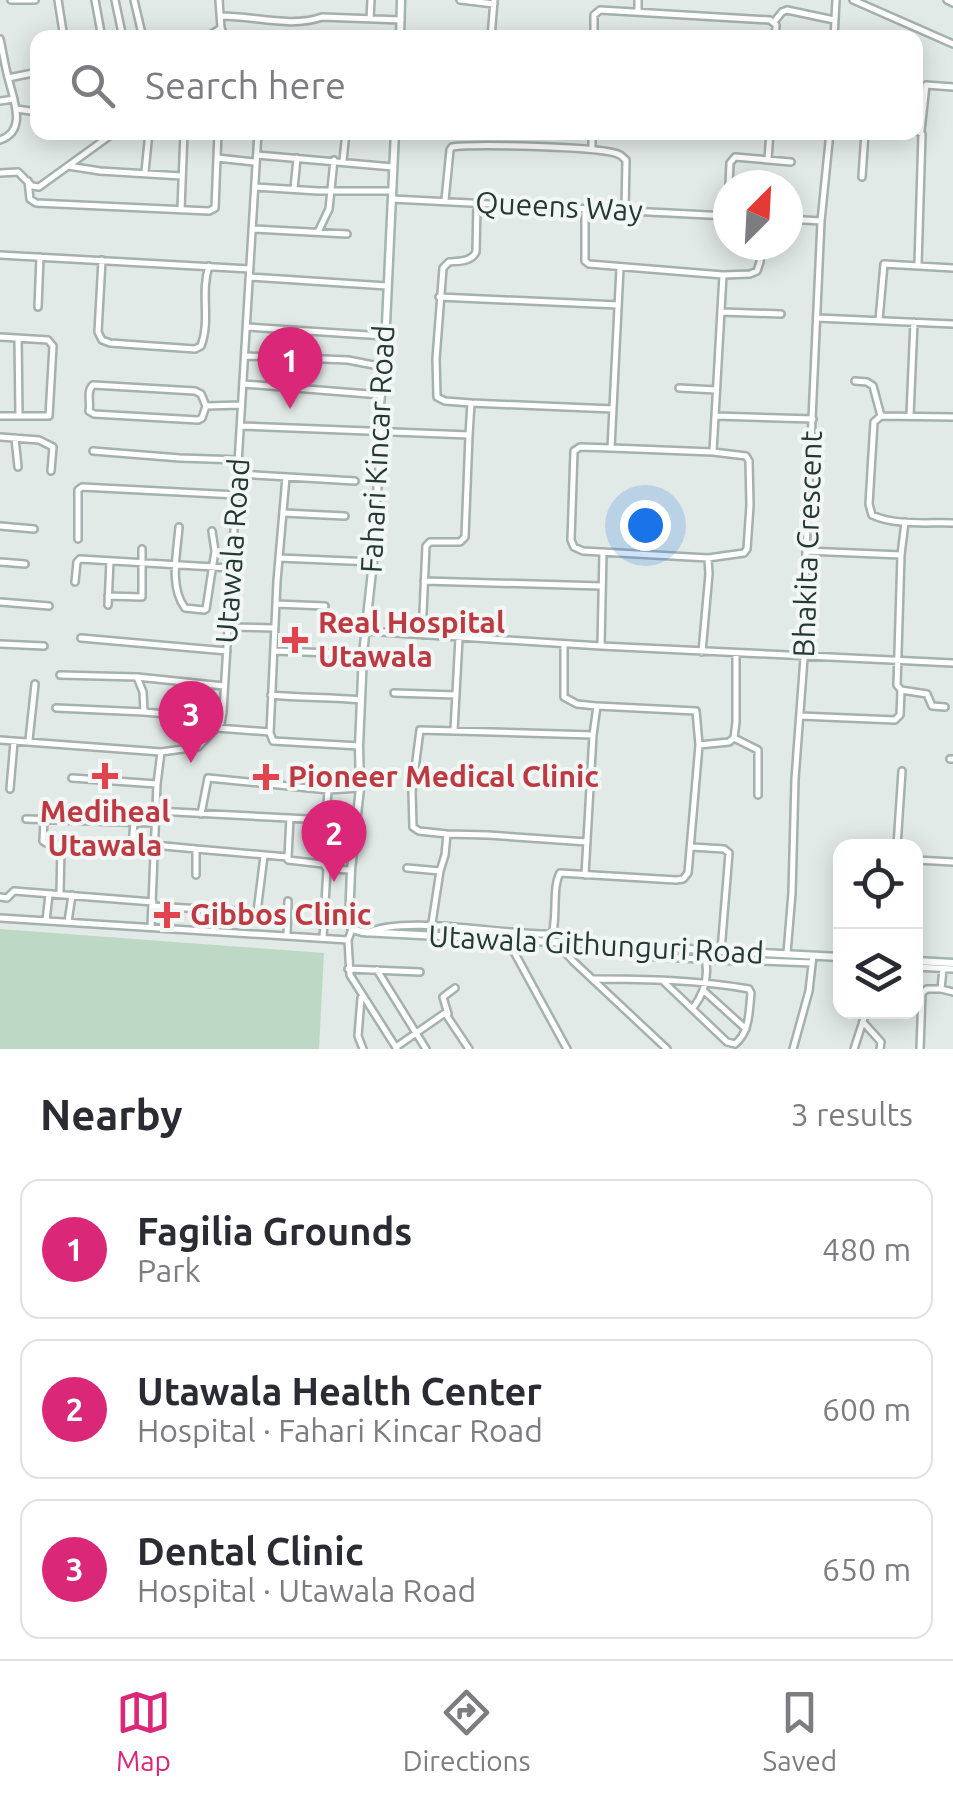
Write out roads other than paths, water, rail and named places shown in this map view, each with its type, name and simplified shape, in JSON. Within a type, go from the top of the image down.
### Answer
[{"type":"street","points":[[11,0],[35,0]]},
{"type":"street","points":[[58,0],[63,30]]},
{"type":"street","points":[[95,0],[101,30]]},
{"type":"street","points":[[116,0],[122,30]]},
{"type":"street","points":[[134,0],[141,30]]},
{"type":"street","points":[[218,30],[222,16],[219,0]]},
{"type":"street","points":[[370,19],[371,0]]},
{"type":"street","points":[[400,30],[401,0]]},
{"type":"street","points":[[460,0],[494,2],[492,30]]},
{"type":"street","points":[[638,0],[638,12]]},
{"type":"street","points":[[834,30],[836,0]]},
{"type":"street","points":[[853,0],[921,30]]},
{"type":"street","points":[[775,30],[774,22],[787,10],[834,20]]},
{"type":"street","points":[[595,30],[596,11],[774,22]]},
{"type":"street","points":[[222,16],[286,22],[322,17],[401,20]]},
{"type":"street","points":[[923,31],[953,44]]},
{"type":"street","points":[[0,39],[16,108],[13,132],[0,140]]},
{"type":"street","points":[[8,78],[30,74]]},
{"type":"street","points":[[923,102],[926,86],[953,87]]},
{"type":"street","points":[[0,102],[14,99]]},
{"type":"street","points":[[16,108],[30,111]]},
{"type":"street","points":[[0,172],[18,172],[32,186],[39,187],[104,140]]},
{"type":"street","points":[[145,172],[147,140]]},
{"type":"street","points":[[180,210],[183,140]]},
{"type":"street","points":[[28,181],[30,199],[36,203],[210,211],[215,208],[218,140]]},
{"type":"street","name":"Utawala Road","points":[[217,728],[222,718],[227,651],[257,140]]},
{"type":"street","points":[[343,161],[345,140]]},
{"type":"street","name":"Fahari Kincar Road","points":[[395,140],[384,368],[376,432],[381,453],[363,654],[360,788],[351,870],[348,969],[396,1048]]},
{"type":"street","points":[[486,140],[486,146]]},
{"type":"street","points":[[592,140],[592,150]]},
{"type":"street","points":[[768,159],[769,140]]},
{"type":"street","name":"Bhakita Crescent","points":[[786,955],[804,658],[821,221],[829,140]]},
{"type":"street","points":[[862,177],[864,140]]},
{"type":"street","points":[[918,140],[918,264]]},
{"type":"street","points":[[445,200],[450,150],[456,146],[592,150],[618,154],[626,160],[625,210]]},
{"type":"street","points":[[218,158],[296,158],[393,166]]},
{"type":"street","points":[[294,189],[296,158]]},
{"type":"street","points":[[730,170],[732,159],[791,162]]},
{"type":"street","points":[[318,232],[328,209],[334,160]]},
{"type":"street","points":[[68,166],[181,176]]},
{"type":"street","name":"Queens Way","points":[[255,187],[713,215]]},
{"type":"street","points":[[477,203],[476,252],[469,260],[444,265],[437,397],[471,403],[613,409]]},
{"type":"street","points":[[586,210],[585,260],[589,264],[724,275],[750,274],[757,271],[760,260]]},
{"type":"street","points":[[803,220],[821,221]]},
{"type":"street","points":[[253,228],[347,234]]},
{"type":"street","points":[[0,255],[250,268]]},
{"type":"street","points":[[38,308],[40,257]]},
{"type":"street","points":[[102,260],[98,332],[102,340],[196,349],[206,332],[204,285],[209,266]]},
{"type":"street","points":[[879,320],[884,264],[953,268]]},
{"type":"street","points":[[611,448],[620,268]]},
{"type":"street","points":[[713,452],[724,275]]},
{"type":"street","points":[[250,277],[386,286]]},
{"type":"street","points":[[440,296],[618,306]]},
{"type":"street","points":[[722,312],[781,314]]},
{"type":"street","points":[[817,318],[953,324]]},
{"type":"street","points":[[910,415],[914,322]]},
{"type":"street","points":[[247,327],[384,336]]},
{"type":"street","points":[[0,337],[48,340],[54,346],[47,418],[0,416]]},
{"type":"street","points":[[18,338],[19,415]]},
{"type":"street","points":[[246,356],[348,360],[384,368]]},
{"type":"street","points":[[855,381],[873,386],[881,416]]},
{"type":"street","points":[[244,384],[381,395]]},
{"type":"street","points":[[92,385],[194,390],[206,406],[198,420],[94,414],[89,411],[88,393],[92,385]]},
{"type":"street","points":[[679,388],[717,390]]},
{"type":"street","points":[[422,635],[428,543],[460,542],[464,538],[471,403]]},
{"type":"street","points":[[206,406],[241,405]]},
{"type":"street","points":[[716,416],[812,419]]},
{"type":"street","points":[[953,417],[881,416],[874,422],[870,512],[876,518],[905,522],[953,522]]},
{"type":"street","points":[[241,426],[470,435]]},
{"type":"street","points":[[0,437],[39,440],[54,446],[51,471]]},
{"type":"street","points":[[15,438],[18,467]]},
{"type":"street","points":[[580,447],[713,452],[746,456],[749,460],[750,505],[744,553],[708,558],[603,552],[578,550],[570,540],[574,451],[580,447]]},
{"type":"street","points":[[93,452],[240,460]]},
{"type":"street","points":[[239,474],[355,480]]},
{"type":"street","points":[[286,477],[270,732],[273,741],[359,746]]},
{"type":"street","points":[[78,539],[78,490],[82,487],[237,495]]},
{"type":"street","points":[[283,513],[345,516]]},
{"type":"street","points":[[800,716],[895,720],[900,714],[897,685],[905,522]]},
{"type":"street","points":[[0,526],[34,529]]},
{"type":"street","points":[[179,527],[174,565],[176,599],[184,608],[206,609],[215,550],[212,531]]},
{"type":"street","points":[[108,596],[142,598],[142,548]]},
{"type":"street","points":[[602,646],[603,552]]},
{"type":"street","points":[[806,552],[901,556]]},
{"type":"street","points":[[279,558],[373,562]]},
{"type":"street","points":[[702,652],[708,558]]},
{"type":"street","points":[[75,582],[78,560],[230,568]]},
{"type":"street","points":[[108,605],[110,561]]},
{"type":"street","points":[[0,562],[25,564]]},
{"type":"street","points":[[424,581],[601,586]]},
{"type":"street","points":[[0,602],[49,606]]},
{"type":"street","points":[[276,604],[324,606]]},
{"type":"street","points":[[228,628],[275,628]]},
{"type":"street","points":[[365,631],[564,645],[953,663]]},
{"type":"street","points":[[454,730],[459,637]]},
{"type":"street","points":[[81,638],[227,651]]},
{"type":"street","points":[[0,644],[44,646]]},
{"type":"street","points":[[564,645],[564,698],[577,704],[693,710],[698,714],[699,746],[688,873],[683,878],[560,874],[556,879],[553,939],[667,1049]]},
{"type":"street","points":[[274,651],[363,654]]},
{"type":"street","points":[[699,746],[734,738],[736,654]]},
{"type":"street","points":[[60,674],[224,686]]},
{"type":"street","points":[[137,677],[144,712]]},
{"type":"street","points":[[29,741],[35,684]]},
{"type":"street","points":[[900,690],[924,693],[932,706],[945,707]]},
{"type":"street","points":[[394,693],[456,695]]},
{"type":"street","points":[[272,695],[361,700]]},
{"type":"street","points":[[585,875],[597,706]]},
{"type":"street","points":[[56,708],[222,718]]},
{"type":"street","points":[[0,740],[160,752],[193,750],[217,728],[270,732]]},
{"type":"street","points":[[587,842],[415,830],[412,792],[418,732],[423,729],[593,735]]},
{"type":"street","points":[[734,738],[758,750],[758,795]]},
{"type":"street","points":[[10,789],[14,741]]},
{"type":"street","points":[[151,927],[160,752]]},
{"type":"street","points":[[898,839],[902,770]]},
{"type":"street","points":[[72,778],[157,784]]},
{"type":"street","points":[[201,814],[208,778],[328,790],[360,788]]},
{"type":"street","points":[[323,938],[328,790]]},
{"type":"street","points":[[156,810],[327,820]]},
{"type":"street","points":[[288,860],[290,818]]},
{"type":"street","points":[[26,820],[156,824]]},
{"type":"street","points":[[44,820],[44,842],[127,849],[132,843],[134,823]]},
{"type":"street","points":[[430,936],[447,834]]},
{"type":"street","points":[[60,894],[61,844]]},
{"type":"street","points":[[154,845],[287,857],[351,870]]},
{"type":"street","points":[[690,847],[724,849],[728,853],[720,951]]},
{"type":"street","points":[[196,850],[196,875]]},
{"type":"street","points":[[257,912],[264,856]]},
{"type":"street","points":[[923,860],[953,862]]},
{"type":"street","points":[[407,868],[440,871]]},
{"type":"street","points":[[0,897],[6,898],[14,891],[287,914]]},
{"type":"street","points":[[46,921],[48,894]]},
{"type":"street","points":[[68,922],[72,895]]},
{"type":"street","points":[[287,934],[288,901]]},
{"type":"street","points":[[0,918],[348,940]]},
{"type":"street","points":[[403,931],[432,926],[533,938]]},
{"type":"street","name":"Utawala Githunguri Road","points":[[352,929],[430,936],[490,934],[506,940],[553,939],[672,953],[703,950],[741,956],[833,958]]},
{"type":"street","points":[[506,940],[568,1049]]},
{"type":"street","points":[[692,1009],[705,988],[707,960],[703,950]]},
{"type":"street","points":[[672,953],[707,960],[741,956],[812,960],[793,1049]]},
{"type":"street","points":[[923,964],[953,966]]},
{"type":"street","points":[[923,965],[943,969],[953,966]]},
{"type":"street","points":[[348,969],[420,972]]},
{"type":"street","points":[[941,989],[943,969]]},
{"type":"street","points":[[377,970],[426,1049]]},
{"type":"street","points":[[594,979],[663,981],[705,988],[746,988],[751,991],[746,1029],[740,1041],[730,1047],[663,981]]},
{"type":"street","points":[[455,988],[443,997],[448,1014],[470,1049]]},
{"type":"street","points":[[705,988],[746,1029]]},
{"type":"street","points":[[920,1049],[922,993],[927,989],[953,992]]},
{"type":"street","points":[[362,994],[358,1036],[362,1049]]},
{"type":"street","points":[[396,1048],[442,1014],[448,1014]]},
{"type":"street","points":[[854,1049],[864,1019]]},
{"type":"street","points":[[863,1022],[881,1042],[880,1049]]},
{"type":"place","name":"Fagilia Grounds","points":[[290,409]]},
{"type":"place","name":"Real Hospital Utawala","points":[[295,640]]},
{"type":"place","name":"Dental Clinic","points":[[191,763]]},
{"type":"place","name":"Mediheal Utawala","points":[[105,776]]},
{"type":"place","name":"Pioneer Medical Clinic","points":[[266,777]]},
{"type":"place","name":"Utawala Health Center","points":[[334,882]]},
{"type":"place","name":"Gibbos Clinic","points":[[167,915]]}]
